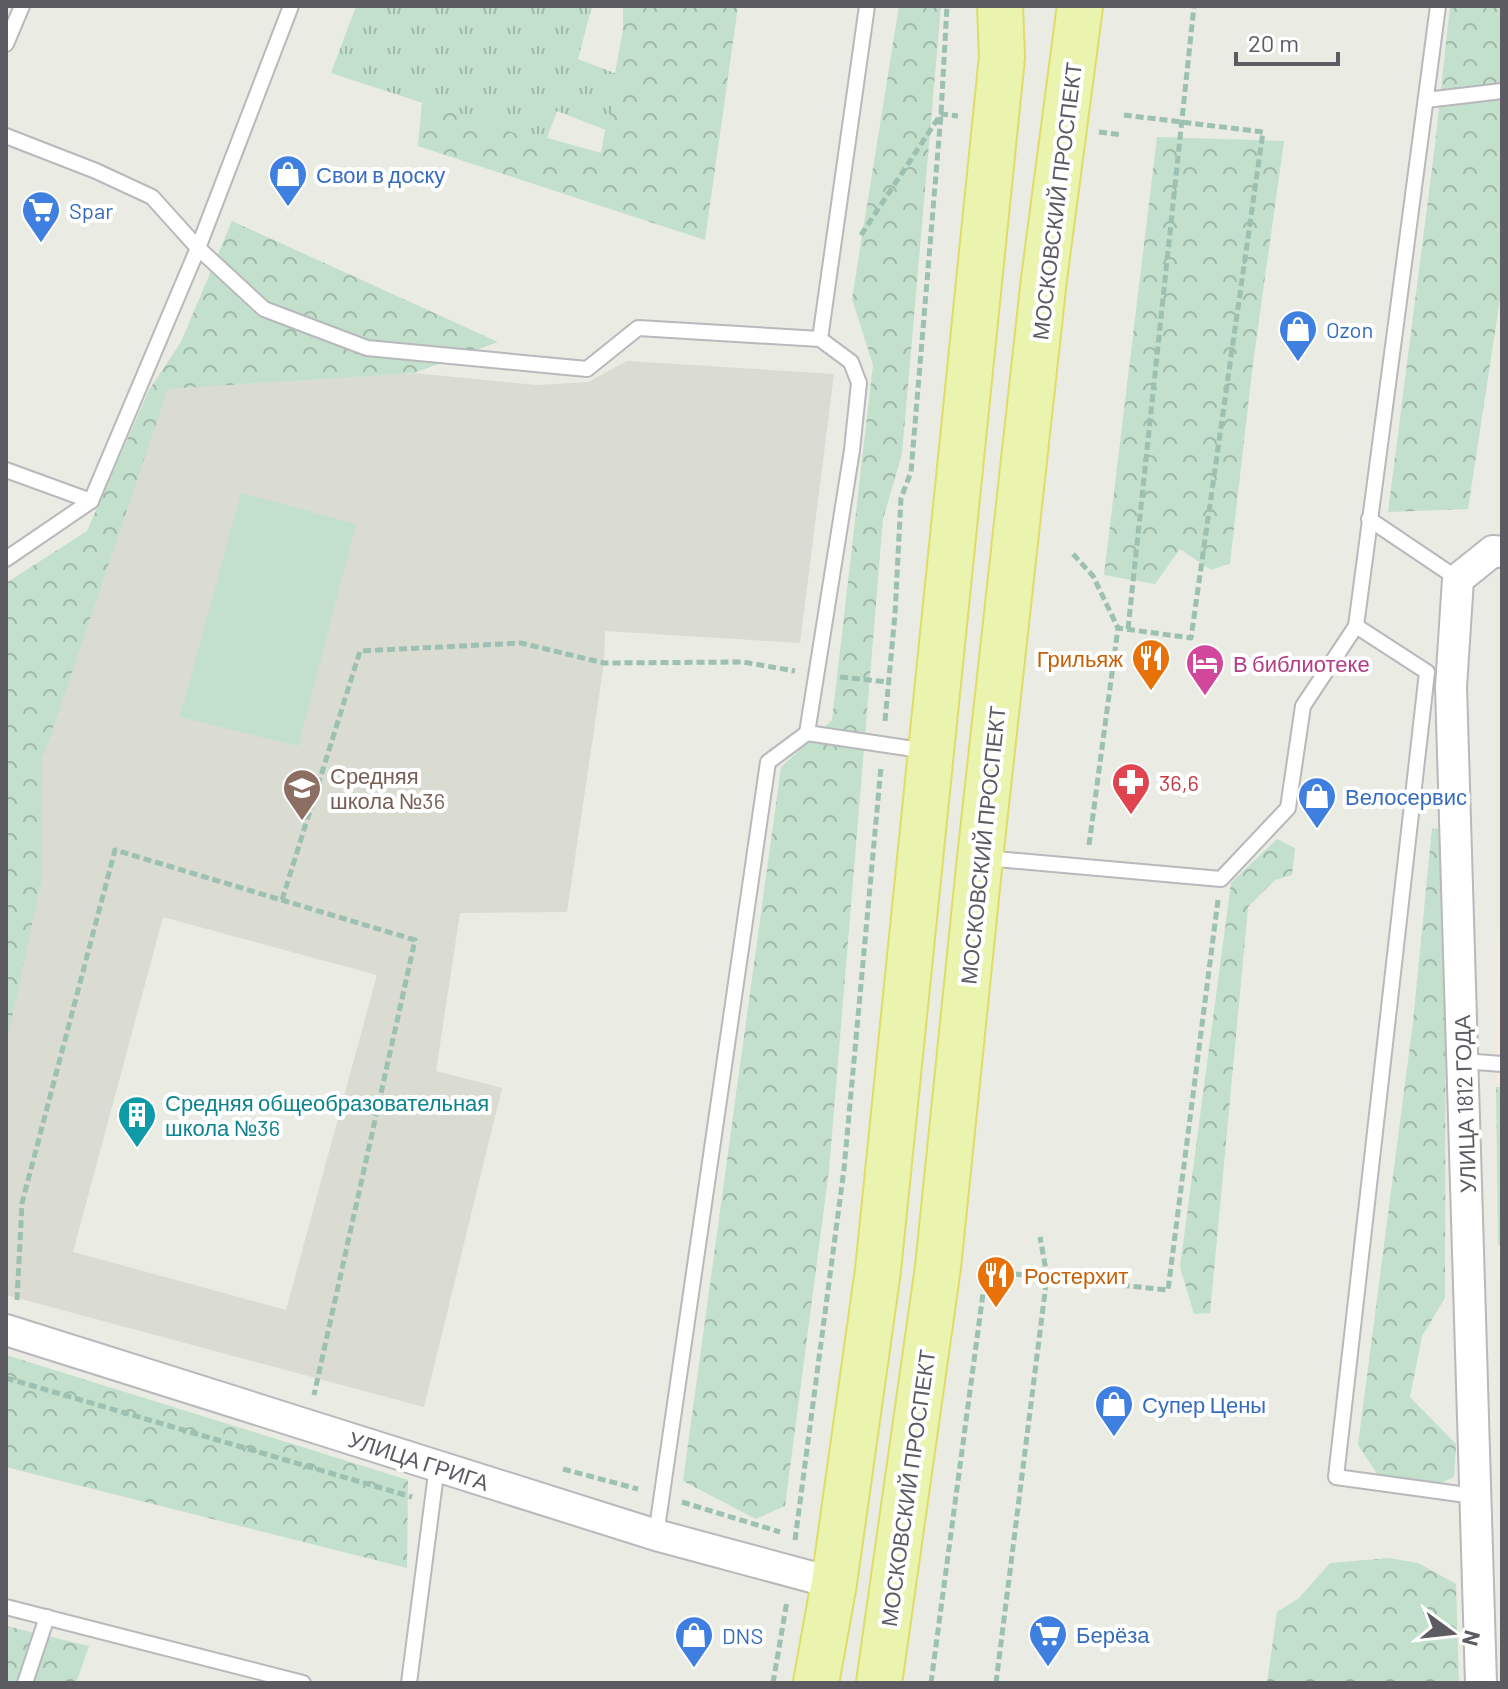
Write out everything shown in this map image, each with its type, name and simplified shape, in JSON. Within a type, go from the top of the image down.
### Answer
[{"type":"main road","points":[[816,1683],[834,1583],[878,1270],[1002,57],[1000,6]]},
{"type":"main road","name":"МОСКОВСКИЙ ПРОСПЕКТ","points":[[879,1683],[938,1267],[1044,279],[1080,6]]},
{"type":"main road","points":[[1002,57],[1026,79],[1039,83],[1051,82],[1073,66]]},
{"type":"street","points":[[1458,579],[1493,551],[1502,552]]},
{"type":"street","name":"УЛИЦА 1812 ГОДА","points":[[1458,579],[1439,680],[1463,1061],[1481,1683]]},
{"type":"street","name":"УЛИЦА ГРИГА","points":[[9,1321],[437,1466],[656,1535],[834,1583]]},
{"type":"lane","points":[[6,44],[22,6]]},
{"type":"lane","points":[[6,559],[91,501],[198,248],[291,6]]},
{"type":"lane","points":[[820,339],[867,6]]},
{"type":"lane","points":[[980,858],[1221,879],[1288,808],[1303,706],[1356,626],[1438,6]]},
{"type":"lane","points":[[1426,100],[1502,91]]},
{"type":"lane","points":[[6,136],[96,171],[152,197],[198,248],[264,309],[367,348],[587,369],[638,328],[820,339],[851,362],[859,383],[852,450],[807,733],[768,762],[656,1535]]},
{"type":"lane","points":[[6,470],[91,501]]},
{"type":"lane","points":[[1369,519],[1458,579]]},
{"type":"lane","points":[[1356,626],[1439,680],[1336,1477],[1474,1496]]},
{"type":"lane","points":[[807,733],[933,751]]},
{"type":"lane","points":[[1463,1061],[1502,1064]]},
{"type":"lane","points":[[410,1683],[437,1466]]},
{"type":"lane","points":[[6,1607],[303,1683]]},
{"type":"lane","points":[[25,1683],[47,1617]]},
{"type":"path","points":[[773,1683],[787,1602],[844,1169],[889,682],[901,498],[913,457],[947,6]]},
{"type":"path","points":[[1128,629],[1194,6]]},
{"type":"path","points":[[1118,628],[1191,638],[1263,132],[1124,115]]},
{"type":"path","points":[[1073,554],[1093,576],[1118,628],[1087,866]]},
{"type":"path","points":[[282,900],[360,651],[521,643],[604,663],[743,662],[889,682]]},
{"type":"path","points":[[9,1321],[18,1299],[22,1203],[115,850],[415,940],[314,1400]]},
{"type":"path","points":[[931,1683],[986,1271],[1168,1290],[1221,879]]},
{"type":"path","points":[[996,1683],[1047,1276],[1040,1237]]},
{"type":"path","points":[[6,1378],[433,1503]]},
{"type":"path","points":[[771,1598],[787,1602]]},
{"type":"shaded area","name":"Средняя школа №36","points":[[627,361],[834,374],[800,643],[605,631],[604,663],[567,912],[460,913],[436,1071],[502,1088],[424,1407],[6,1295],[6,885],[149,390],[414,373],[536,385],[588,382]],"holes":[[[163,917],[377,975],[286,1310],[73,1252]]]},
{"type":"shaded area","points":[[1502,753],[1502,1309],[1499,1308],[1496,1063]]},
{"type":"green space","points":[[356,6],[592,6],[578,59],[622,76],[606,130],[557,111],[545,143],[331,73]]},
{"type":"green space","points":[[623,6],[738,6],[705,240],[418,146],[422,103],[601,153],[623,29]]},
{"type":"green space","points":[[899,6],[941,6],[902,454],[883,519],[829,1170],[785,1506],[756,1519],[683,1481],[781,767],[832,720],[873,365],[852,299]]},
{"type":"green space","points":[[1450,6],[1502,6],[1502,286],[1468,509],[1388,512],[1435,145]]},
{"type":"green space","points":[[1157,137],[1284,141],[1253,363],[1230,563],[1211,570],[1180,549],[1155,584],[1104,575]]},
{"type":"green space","points":[[232,221],[498,342],[414,373],[168,389],[42,760],[41,882],[6,1046],[6,583],[87,531],[149,390],[181,342]]},
{"type":"green space","points":[[241,493],[356,524],[298,746],[180,717]]},
{"type":"green space","points":[[1432,828],[1440,829],[1446,867],[1445,1298],[1422,1336],[1410,1397],[1456,1444],[1454,1477],[1427,1489],[1385,1486],[1358,1445],[1413,1022]]},
{"type":"green space","points":[[1277,839],[1295,848],[1292,875],[1275,880],[1248,907],[1210,1313],[1194,1314],[1180,1267],[1231,883]]},
{"type":"green space","points":[[1496,1087],[1502,1087],[1502,1245],[1498,1245]]},
{"type":"green space","points":[[6,1355],[408,1480],[407,1568],[6,1467]]},
{"type":"green space","points":[[1389,1558],[1418,1563],[1456,1584],[1459,1683],[1267,1683],[1277,1612],[1299,1598],[1330,1563]]},
{"type":"green space","points":[[6,1626],[89,1646],[76,1683],[6,1683]]},
{"type":"place","name":"Свои в доску","points":[[288,208]]},
{"type":"place","name":"Spar","points":[[41,244]]},
{"type":"place","name":"Ozon","points":[[1298,363]]},
{"type":"place","name":"Грильяж","points":[[1151,692]]},
{"type":"place","name":"В библиотеке","points":[[1205,697]]},
{"type":"place","name":"36,6","points":[[1131,816]]},
{"type":"place","name":"Средняя школа №36","points":[[302,822]]},
{"type":"place","name":"Велосервис","points":[[1317,830]]},
{"type":"place","name":"Средняя общеобразовательная школа №36","points":[[137,1149]]},
{"type":"place","name":"Ростерхит","points":[[996,1309]]},
{"type":"place","name":"Супер Цены","points":[[1114,1438]]},
{"type":"place","name":"Берёза","points":[[1048,1668]]},
{"type":"place","name":"DNS","points":[[694,1669]]}]
